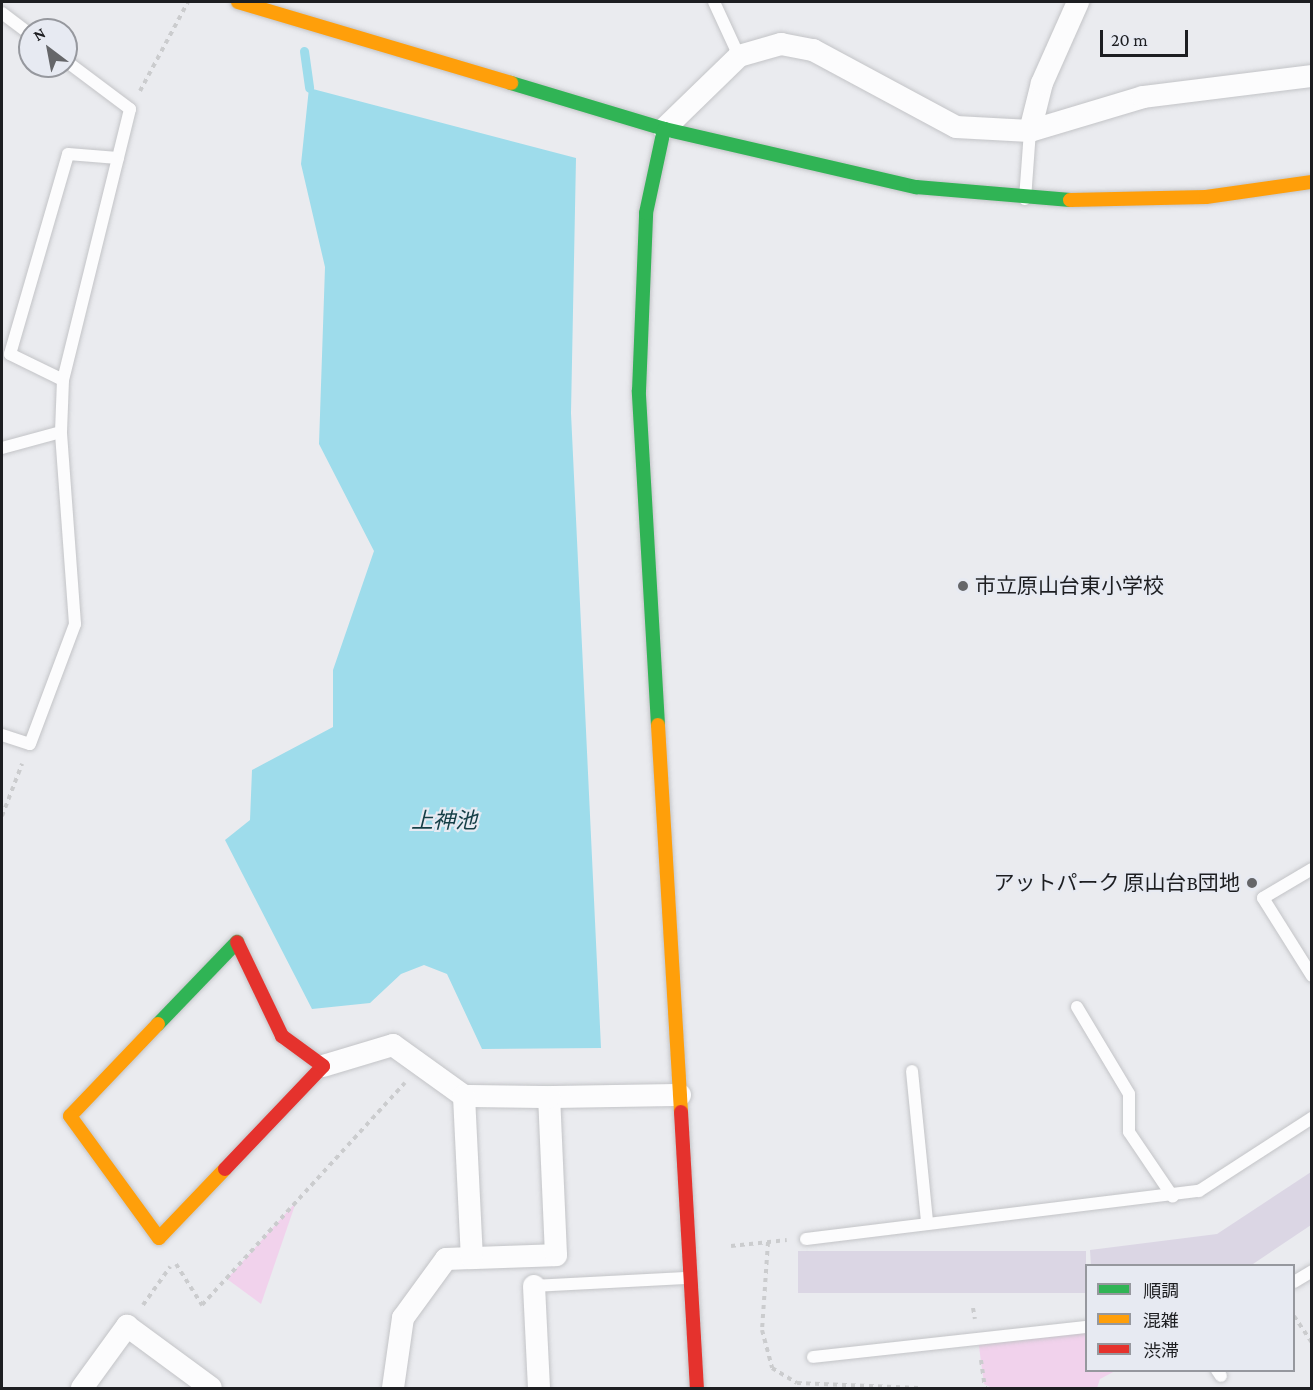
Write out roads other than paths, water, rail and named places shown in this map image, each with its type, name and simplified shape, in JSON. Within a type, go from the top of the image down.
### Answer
[{"type":"street","points":[[238,2],[664,129],[916,187],[1025,200],[1206,197],[1311,182]]},
{"type":"street","points":[[1030,131],[1042,83],[1078,2]]},
{"type":"street","points":[[697,1389],[639,391],[646,213],[664,129],[739,56],[781,44],[813,50],[956,127],[1030,131],[1143,98],[1311,76]]},
{"type":"street","points":[[323,1066],[282,1036],[237,942],[70,1116],[159,1238],[323,1066],[393,1045],[464,1096],[680,1095]]},
{"type":"street","points":[[464,1096],[472,1258]]},
{"type":"street","points":[[393,1389],[403,1318],[446,1259],[556,1255],[549,1097]]},
{"type":"street","points":[[534,1286],[539,1389]]},
{"type":"street","points":[[82,1389],[127,1326],[211,1389]]},
{"type":"lane","points":[[714,2],[739,56]]},
{"type":"lane","points":[[2,13],[18,25]]},
{"type":"lane","points":[[2,735],[30,744],[75,624],[61,432],[63,380],[130,109],[78,70]]},
{"type":"lane","points":[[1025,200],[1030,131]]},
{"type":"lane","points":[[63,380],[10,354],[68,154],[118,158]]},
{"type":"lane","points":[[2,448],[61,432]]},
{"type":"lane","points":[[1311,869],[1263,898],[1311,976]]},
{"type":"lane","points":[[1077,1007],[1129,1094],[1130,1132],[1173,1197]]},
{"type":"lane","points":[[912,1071],[927,1222]]},
{"type":"lane","points":[[806,1239],[927,1222],[1173,1197],[1199,1191],[1311,1118]]},
{"type":"lane","points":[[1295,1281],[1311,1270]]},
{"type":"lane","points":[[534,1286],[690,1278]]},
{"type":"lane","points":[[813,1357],[1085,1327]]},
{"type":"water","name":"上神池","points":[[309,88],[576,158],[571,413],[601,1048],[482,1049],[447,974],[424,965],[401,974],[370,1003],[312,1009],[225,840],[250,820],[252,770],[333,727],[333,670],[374,551],[319,444],[325,267],[301,164]]},
{"type":"waterway","points":[[304,51],[309,88]]},
{"type":"place","name":"市立原山台東小学校","points":[[963,586]]},
{"type":"place","name":"アットパーク 原山台B団地","points":[[1252,883]]}]
